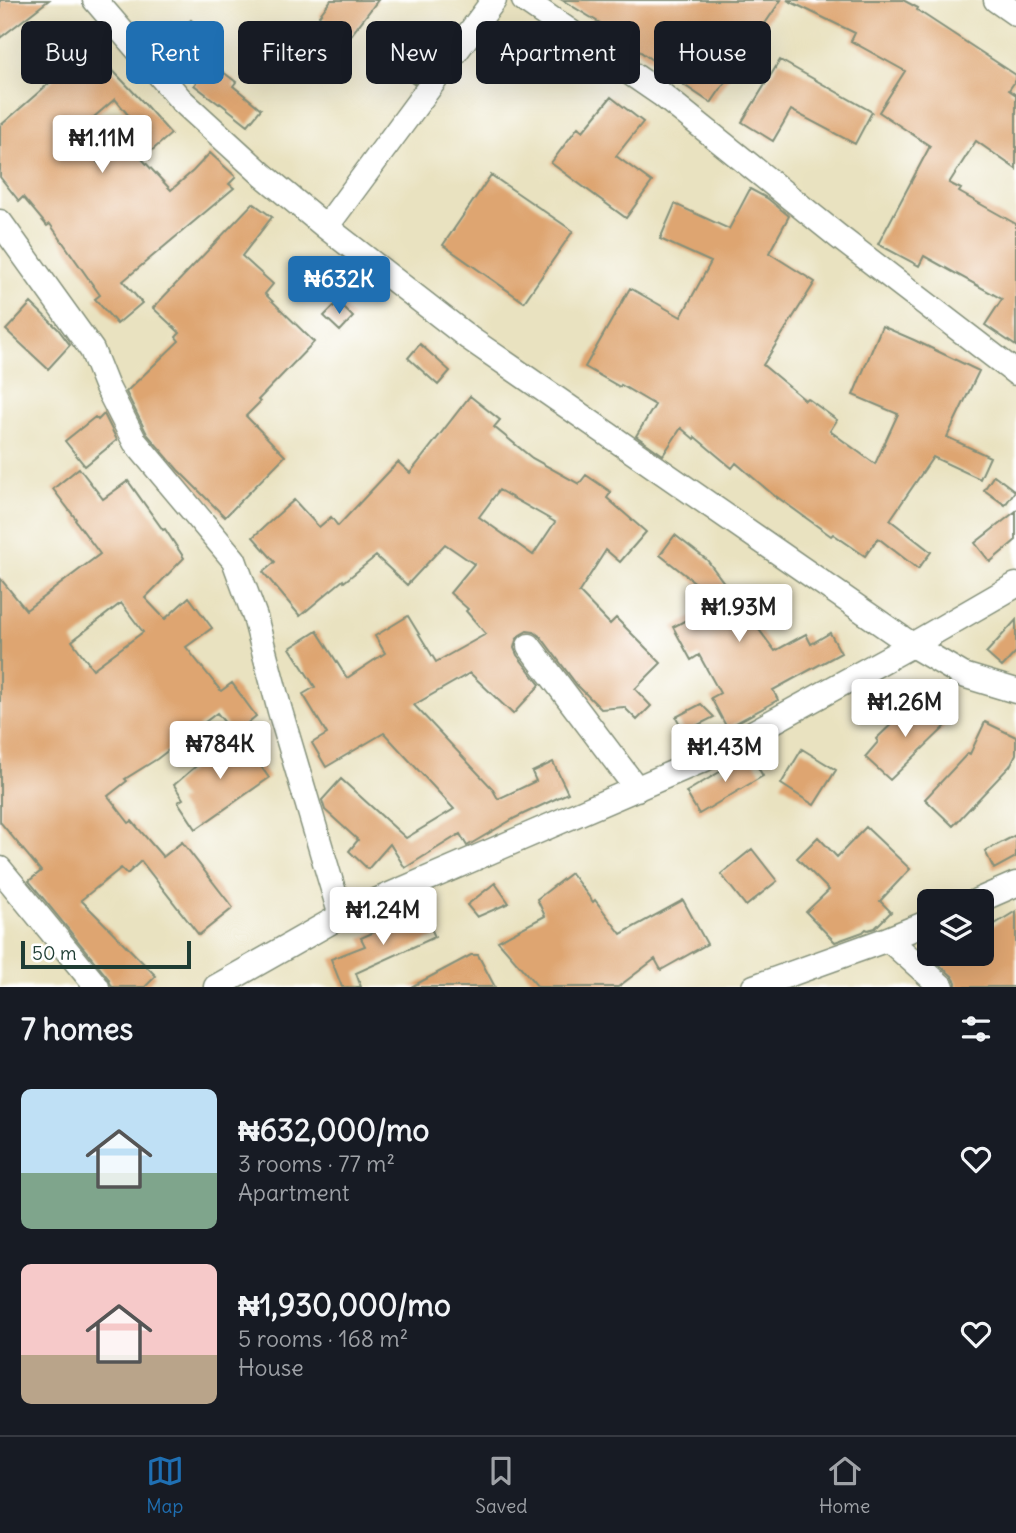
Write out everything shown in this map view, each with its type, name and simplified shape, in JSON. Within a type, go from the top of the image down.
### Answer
[{"type":"street","points":[[95,0],[181,100],[263,174],[326,227],[470,338],[912,645],[963,675],[1016,691]]},
{"type":"street","points":[[326,227],[494,0]]},
{"type":"street","points":[[524,0],[661,94],[839,237],[1016,373]]},
{"type":"street","points":[[996,0],[1016,14]]},
{"type":"street","points":[[0,222],[92,350],[106,385],[135,442],[234,560],[255,617],[341,916]]},
{"type":"street","points":[[216,987],[341,916],[705,759],[1016,585]]},
{"type":"street","points":[[529,646],[637,789]]},
{"type":"street","points":[[0,869],[97,987]]},
{"type":"street","points":[[994,894],[1016,884]]},
{"type":"street","points":[[754,987],[917,927]]},
{"type":"street","points":[[888,939],[942,987]]},
{"type":"building","points":[[0,0],[49,0],[21,21],[0,38]]},
{"type":"building","points":[[331,0],[378,0],[352,34],[352,21],[325,21],[319,16]]},
{"type":"building","points":[[562,0],[781,0],[767,21],[654,21],[654,61],[640,51],[640,21],[597,21]]},
{"type":"building","points":[[787,0],[903,0],[1016,75],[1016,80],[1009,90],[1016,95],[1016,169],[976,141],[949,183],[961,189],[959,192],[1016,224],[1016,346],[985,325],[1002,299],[924,256],[919,266],[878,244],[930,146],[879,112],[905,71],[851,41],[855,33]]},
{"type":"building","points":[[780,60],[872,112],[855,144],[791,110],[773,141],[742,122],[765,84],[771,84],[771,75]]},
{"type":"building","points":[[112,70],[171,134],[142,159],[171,190],[210,153],[236,177],[229,184],[234,188],[123,281],[142,303],[117,324],[95,299],[100,295],[50,224],[47,226],[23,197],[19,201],[0,177],[0,126],[48,84],[112,84]],"holes":[[[115,99],[138,127],[99,164],[74,134]]]},
{"type":"building","points":[[224,73],[236,82],[233,86],[261,109],[248,125],[194,85],[224,84]]},
{"type":"building","points":[[682,84],[724,84],[711,103]]},
{"type":"building","points":[[611,97],[643,122],[616,156],[652,182],[626,218],[551,163],[578,127],[583,131]]},
{"type":"building","points":[[491,175],[573,231],[524,302],[443,245]]},
{"type":"building","points":[[750,189],[767,198],[789,216],[769,253],[815,282],[763,365],[805,400],[807,398],[837,420],[830,431],[875,464],[898,414],[853,395],[882,326],[979,371],[947,437],[990,457],[980,479],[933,457],[890,520],[931,552],[918,569],[878,538],[865,556],[833,534],[831,536],[777,498],[736,463],[732,468],[681,428],[663,455],[636,436],[655,405],[585,367],[630,288],[681,317],[711,262],[660,239],[675,204],[729,229]]},
{"type":"building","points":[[253,203],[272,217],[242,256],[273,284],[265,294],[314,342],[246,416],[285,456],[225,517],[147,434],[126,392],[179,341],[176,337],[180,333],[153,308]]},
{"type":"building","points":[[338,302],[353,317],[340,331],[324,316]]},
{"type":"building","points":[[31,303],[70,345],[48,369],[6,330]]},
{"type":"building","points":[[420,344],[450,371],[438,385],[408,358]]},
{"type":"building","points":[[470,396],[500,420],[494,427],[532,458],[579,484],[586,475],[611,492],[607,498],[646,532],[620,562],[606,550],[579,592],[610,624],[616,618],[661,663],[635,689],[651,706],[637,720],[624,707],[601,709],[577,685],[541,637],[527,631],[516,640],[514,648],[540,685],[513,714],[470,673],[414,705],[492,788],[498,799],[536,781],[532,772],[553,762],[568,793],[515,818],[467,846],[460,834],[405,868],[390,844],[368,869],[349,851],[358,840],[325,810],[322,800],[341,779],[406,838],[454,809],[384,733],[326,767],[312,743],[327,734],[303,694],[315,687],[290,648],[317,631],[347,678],[385,653],[375,636],[408,616],[436,662],[486,634],[466,611],[468,609],[450,593],[474,564],[445,544],[407,585],[376,556],[300,616],[263,572],[275,562],[253,537],[294,500],[319,527],[331,517],[338,526],[398,462],[410,473]],"holes":[[[499,490],[555,522],[533,555],[479,517]]]},
{"type":"building","points":[[104,414],[117,440],[85,466],[65,441],[95,417],[98,420]]},
{"type":"building","points":[[79,468],[103,499],[128,481],[184,558],[145,598],[165,619],[189,597],[212,628],[186,647],[221,691],[232,683],[256,716],[234,734],[217,713],[157,759],[125,779],[127,781],[108,796],[129,823],[132,821],[163,857],[182,842],[233,908],[199,935],[141,861],[127,874],[121,868],[81,900],[156,976],[145,987],[112,987],[108,978],[29,881],[41,871],[0,822],[0,578],[26,610],[100,554],[53,489]],"holes":[[[121,603],[143,632],[93,669],[72,641]]]},
{"type":"building","points":[[994,475],[1015,491],[1005,505],[984,490]]},
{"type":"building","points":[[1016,511],[1016,540],[990,562],[975,543]]},
{"type":"building","points":[[675,535],[707,560],[775,651],[806,634],[811,644],[830,633],[841,653],[773,690],[778,700],[727,728],[711,698],[720,693],[699,655],[691,660],[673,627],[713,606],[707,598],[711,595],[660,555]]},
{"type":"building","points":[[1016,620],[1016,652],[1002,667],[986,653]]},
{"type":"building","points":[[919,698],[945,727],[890,780],[865,757],[878,742],[876,739]]},
{"type":"building","points":[[701,704],[714,717],[684,732],[676,717]]},
{"type":"building","points":[[985,722],[1016,737],[1016,754],[1010,766],[953,826],[925,799],[968,753],[970,754]]},
{"type":"building","points":[[237,731],[269,778],[196,829],[178,802],[183,799],[174,785]]},
{"type":"building","points":[[802,749],[836,770],[814,805],[781,784]]},
{"type":"building","points":[[750,754],[763,776],[699,814],[686,792]]},
{"type":"building","points":[[866,827],[910,869],[880,901],[891,912],[875,928],[835,942],[806,912],[829,890],[797,858],[818,837],[837,857]]},
{"type":"building","points":[[1016,835],[1016,857],[994,869],[985,851]]},
{"type":"building","points":[[752,849],[777,881],[746,906],[721,874]]},
{"type":"building","points":[[571,873],[621,934],[683,900],[707,944],[661,970],[655,959],[618,987],[538,987],[498,941],[545,916],[537,899]]},
{"type":"building","points":[[495,883],[509,903],[477,917],[467,905]]},
{"type":"building","points":[[423,910],[435,937],[356,973],[361,987],[342,987],[331,959],[365,946],[361,938]]},
{"type":"building","points":[[1016,911],[1016,987],[956,987],[952,976],[941,966],[994,966],[994,925]]},
{"type":"building","points":[[471,955],[478,955],[495,987],[411,987]]}]
